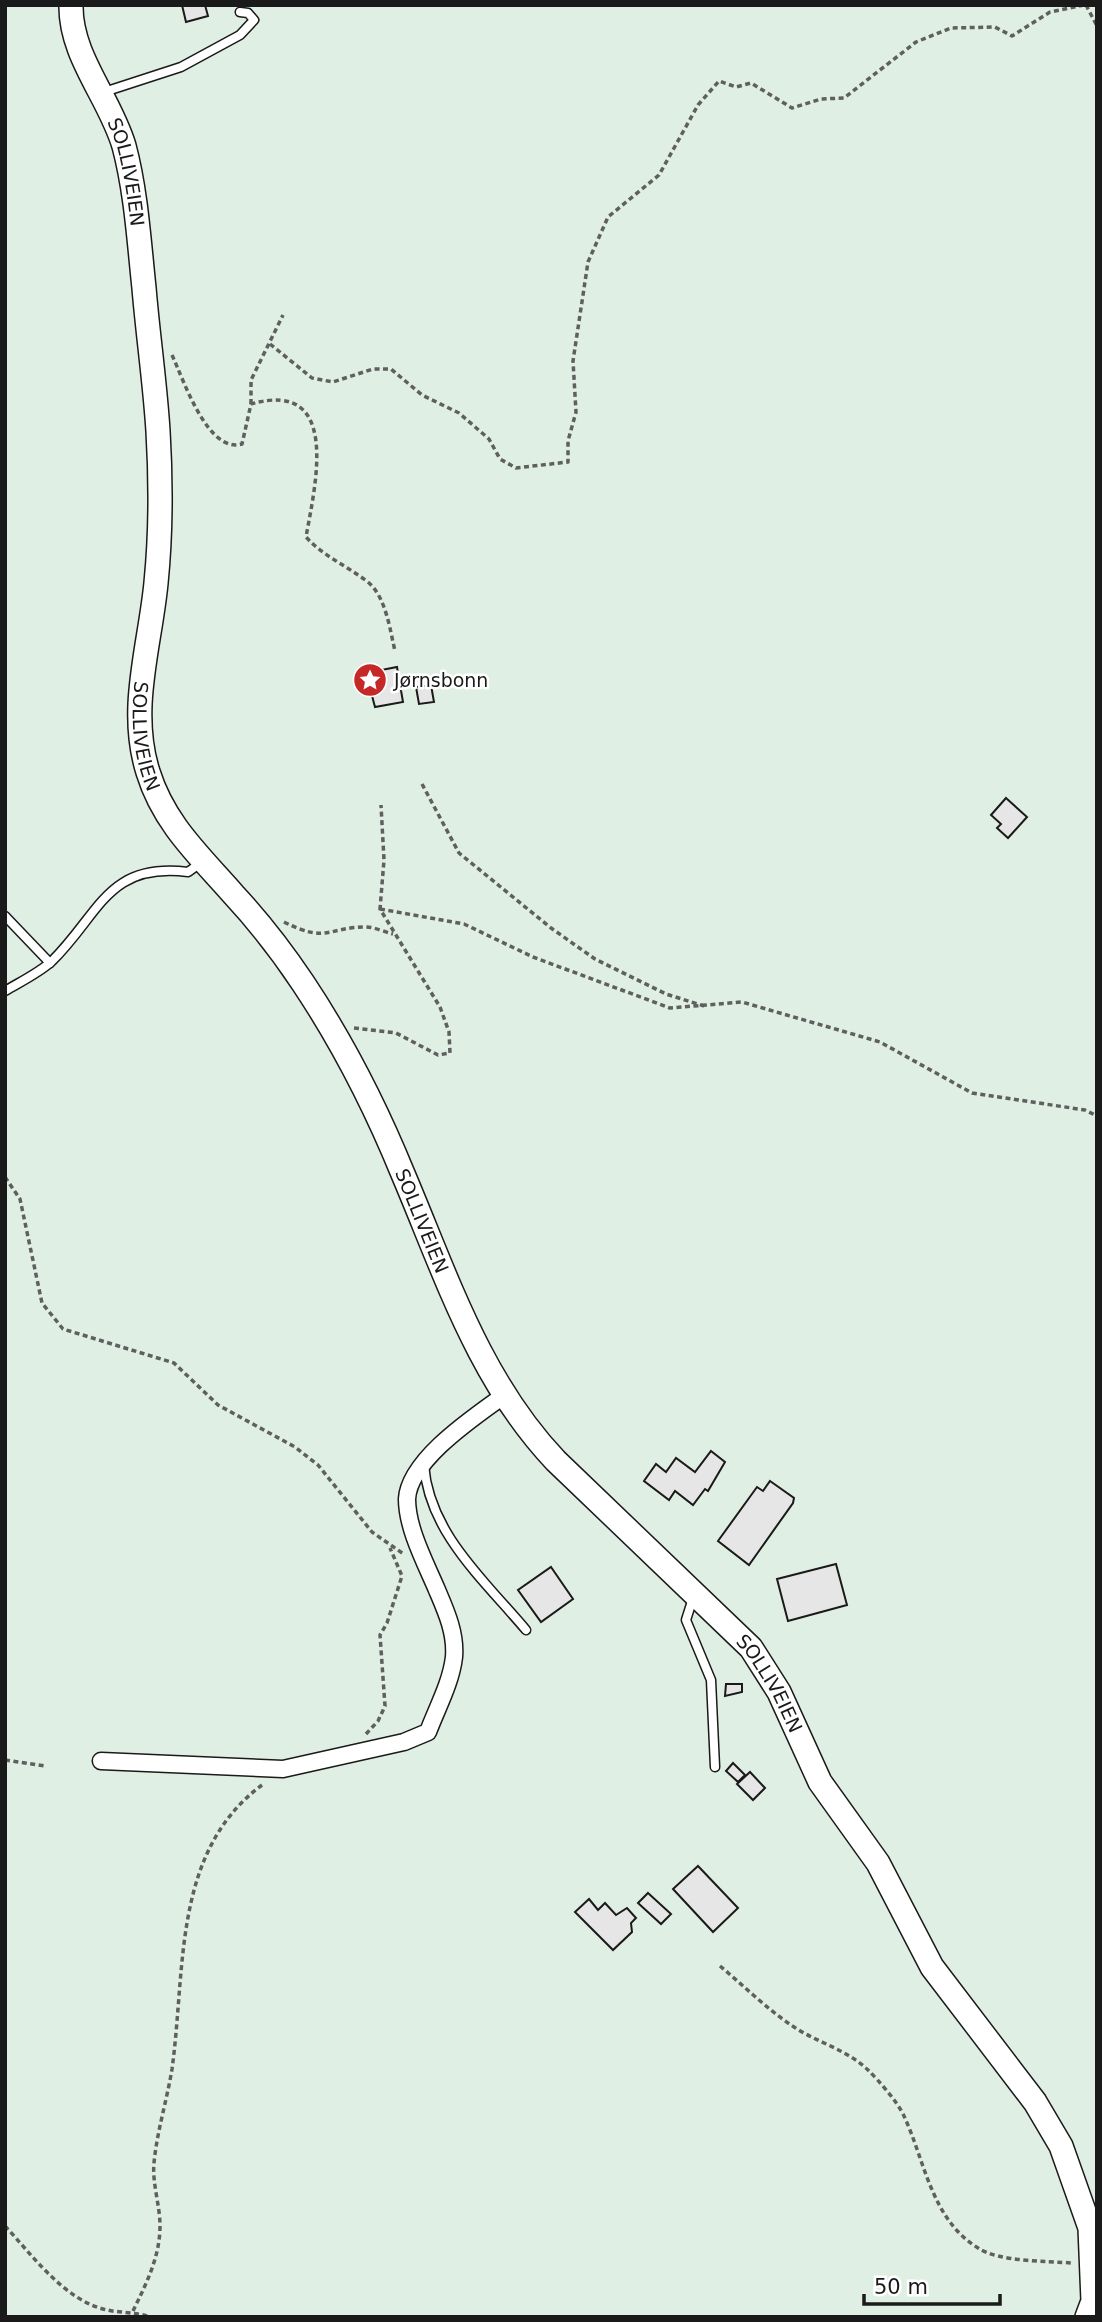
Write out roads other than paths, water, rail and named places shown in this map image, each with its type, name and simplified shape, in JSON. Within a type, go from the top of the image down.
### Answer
[{"type":"street","name":"SOLLIVEIEN","points":[[71,5],[73,33],[124,149],[134,202],[158,431],[160,497],[156,583],[140,687],[140,740],[148,772],[162,808],[202,862],[237,898],[303,982],[328,1024],[370,1099],[464,1321],[503,1396],[528,1431],[556,1461],[751,1648],[766,1667],[820,1782],[878,1863],[932,1967],[1035,2102],[1060,2146],[1080,2194],[1090,2228],[1093,2301],[1087,2317]]},
{"type":"street","points":[[101,1761],[283,1769],[404,1742],[428,1732],[446,1687],[454,1656],[451,1624],[421,1549],[407,1498],[413,1478],[424,1462],[465,1423],[503,1396]]},
{"type":"lane","points":[[101,93],[162,75],[240,35],[254,20],[248,13],[240,12]]},
{"type":"lane","points":[[5,990],[50,963],[110,893],[129,878],[162,869],[188,872],[202,862]]},
{"type":"lane","points":[[5,916],[50,963]]},
{"type":"lane","points":[[424,1462],[432,1503],[442,1528],[526,1630]]},
{"type":"lane","points":[[694,1595],[686,1620],[711,1680],[715,1767]]},
{"type":"place","name":"Jørnsbonn","points":[[370,680]]}]
